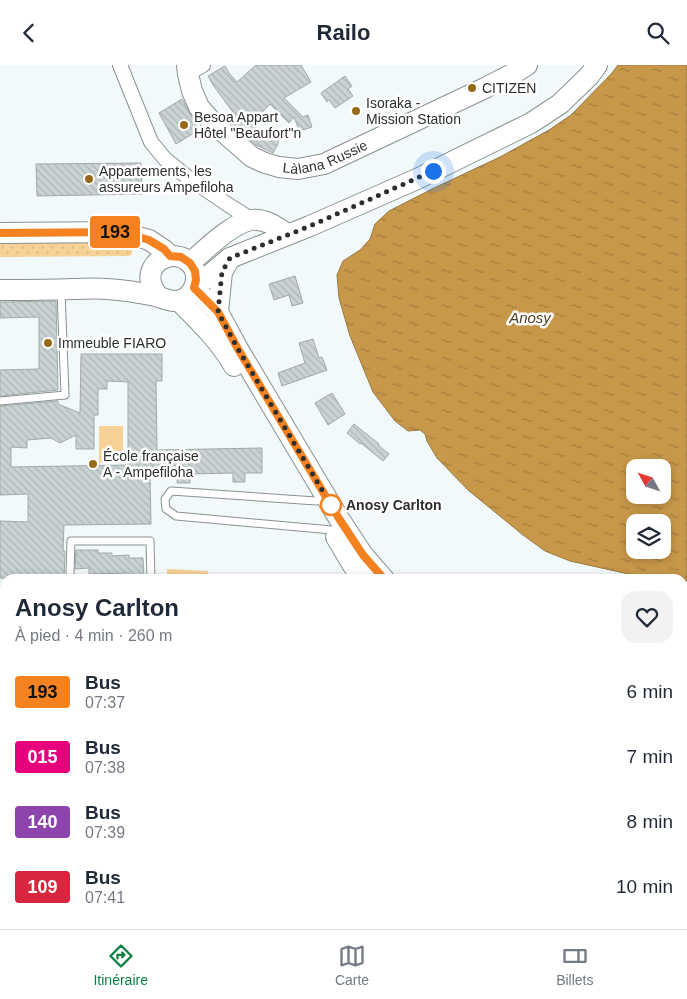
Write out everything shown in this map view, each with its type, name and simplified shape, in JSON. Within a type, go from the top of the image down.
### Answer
[{"type":"main road","name":"Làlana Russie","points":[[192,68],[192,91],[199,107],[212,122],[252,157],[280,167],[298,169],[324,164],[516,73],[527,65]]},
{"type":"main road","points":[[0,290],[107,289],[158,296],[168,301],[187,294],[230,258],[310,226],[417,179],[530,123],[560,105],[590,76],[597,65]]},
{"type":"main road","points":[[190,263],[243,223],[265,221],[276,225],[288,235]]},
{"type":"main road","points":[[0,233],[122,232],[149,240],[164,249],[170,256]]},
{"type":"main road","points":[[158,296],[151,283],[150,275],[157,262],[164,257],[170,256],[181,257],[190,263],[195,271],[196,280],[187,294]]},
{"type":"main road","points":[[218,312],[222,272],[230,258]]},
{"type":"main road","points":[[187,294],[218,312],[338,517],[363,555],[380,574]]},
{"type":"main road","points":[[187,294],[203,324],[227,353],[359,574]]},
{"type":"street","points":[[120,65],[151,142],[165,159],[227,204],[243,223]]},
{"type":"lane","points":[[0,401],[65,395],[61,289]]},
{"type":"lane","points":[[316,501],[171,491],[165,499],[166,509],[176,516],[332,529]]},
{"type":"lane","points":[[70,573],[71,541],[150,541],[151,574]]},
{"type":"shaded area","points":[[0,225],[133,230],[132,254],[129,256],[0,257]]},
{"type":"shaded area","points":[[99,426],[123,426],[123,463],[99,463]]},
{"type":"shaded area","points":[[167,569],[208,571],[208,574],[167,574]]},
{"type":"water","name":"Anosy","points":[[618,65],[687,65],[687,574],[628,574],[570,561],[545,551],[468,490],[437,458],[425,434],[420,430],[408,431],[395,421],[373,392],[350,336],[339,298],[337,275],[343,261],[360,250],[370,239],[375,224],[389,211],[500,157],[549,130],[571,115]]},
{"type":"building","points":[[256,65],[301,65],[311,82],[284,98],[303,117],[308,115],[312,127],[299,130],[294,117],[289,123],[270,104],[251,124],[278,140],[273,153],[256,145],[229,121],[235,115],[208,76],[225,66],[237,82]]},
{"type":"building","points":[[345,76],[352,86],[348,89],[353,96],[335,108],[329,100],[327,102],[321,93]]},
{"type":"building","points":[[182,99],[199,130],[176,144],[159,113]]},
{"type":"building","name":"Appartements, les assureurs Ampefiloha","points":[[141,163],[142,194],[37,196],[36,164]]},
{"type":"building","points":[[295,276],[303,303],[292,306],[289,295],[274,300],[269,284]]},
{"type":"building","name":"Immeuble FIARO","points":[[56,301],[58,390],[0,396],[0,370],[39,369],[39,317],[0,318],[0,302]]},
{"type":"building","points":[[313,339],[319,358],[322,357],[327,370],[282,386],[278,373],[305,363],[299,343]]},
{"type":"building","points":[[81,354],[162,354],[162,381],[156,381],[157,450],[262,448],[262,473],[245,473],[245,482],[233,482],[233,473],[190,474],[190,483],[177,483],[178,474],[150,474],[151,524],[64,525],[64,574],[0,574],[0,521],[28,522],[28,494],[0,495],[0,406],[58,401],[58,404],[80,413]],"holes":[[[107,381],[128,382],[128,465],[11,467],[11,447],[27,448],[27,440],[51,438],[60,443],[76,435],[76,449],[94,449],[94,415],[98,415],[98,389],[107,389]]]},
{"type":"building","points":[[332,393],[345,414],[328,425],[315,403]]},
{"type":"building","points":[[354,424],[389,454],[383,461],[347,433]]},
{"type":"building","points":[[76,550],[98,550],[98,553],[112,553],[112,556],[129,555],[129,558],[143,558],[144,574],[89,574],[89,568],[75,569]]},
{"type":"bus line","name":"193","points":[[0,233],[122,232],[149,240],[164,249],[170,256],[181,257],[190,263],[195,271],[196,280],[194,288],[218,312],[338,517],[363,555],[380,574]]},
{"type":"place","name":"CITIZEN","points":[[472,88]]},
{"type":"place","name":"Isoraka - Mission Station","points":[[356,111]]},
{"type":"place","name":"Besoa Appart Hôtel \"Beaufort\"n","points":[[184,125]]},
{"type":"place","name":"Appartements, les assureurs Ampefiloha","points":[[89,179]]},
{"type":"place","name":"Immeuble FIARO","points":[[48,343]]},
{"type":"place","name":"École française A - Ampefiloha","points":[[93,464]]},
{"type":"place","name":"Anosy Carlton","points":[[331,505]]},
{"type":"route","points":[[331,505],[218,312],[222,272],[230,258],[310,226],[433,171]]}]
